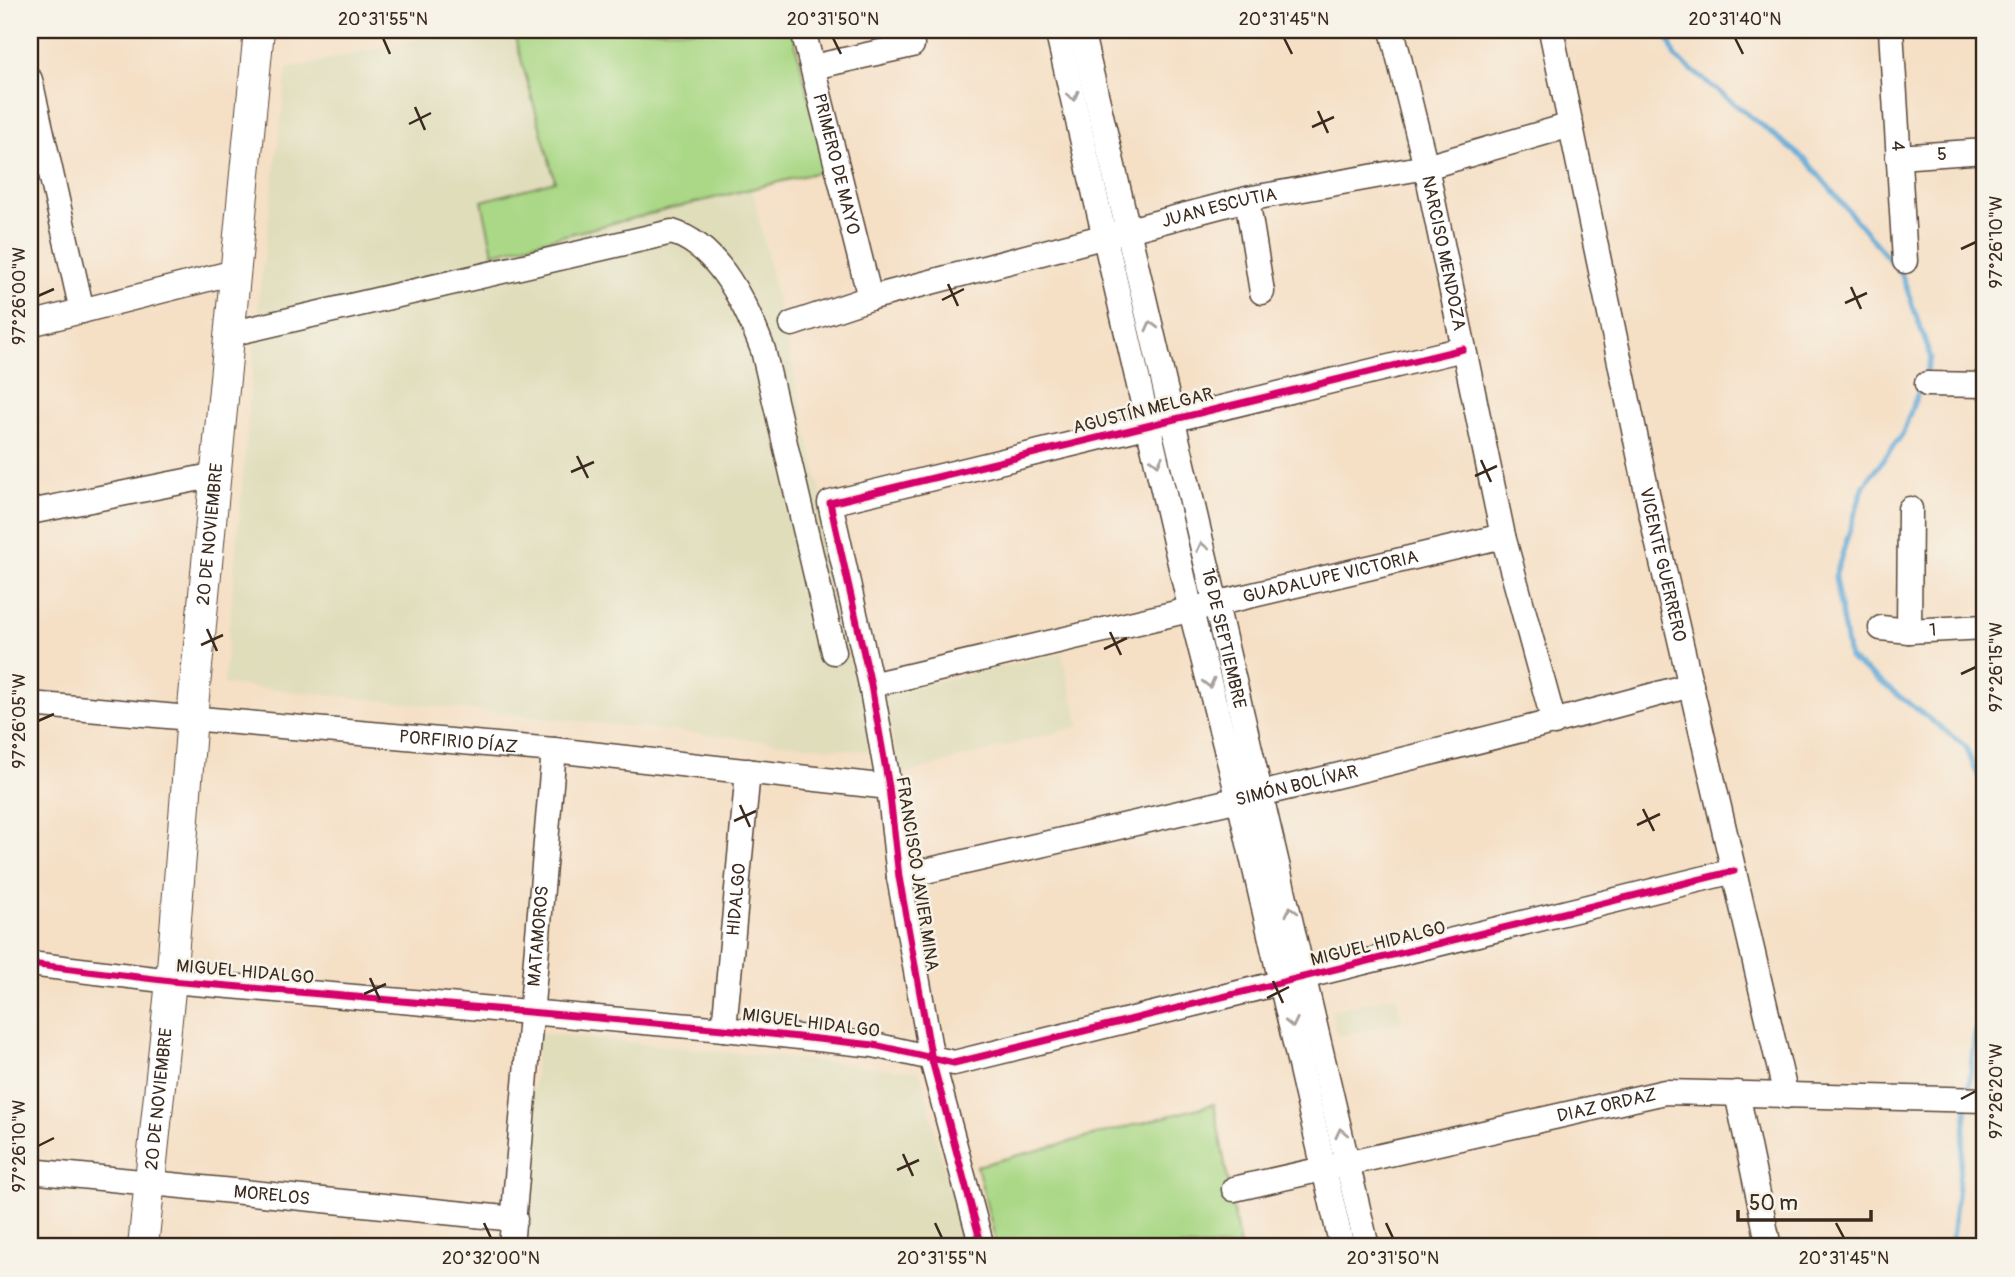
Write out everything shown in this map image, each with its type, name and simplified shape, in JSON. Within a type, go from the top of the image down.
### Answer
[{"type":"main road","name":"20 DE NOVIEMBRE","points":[[143,1247],[171,981],[192,717],[258,30]]},
{"type":"street","name":"PRIMERO DE MAYO","points":[[803,30],[870,298]]},
{"type":"street","name":"16 DE SEPTIEMBRE","points":[[1057,30],[1174,420],[1215,605],[1263,794],[1324,1169],[1342,1247]]},
{"type":"street","name":"16 DE SEPTIEMBRE","points":[[1081,30],[1149,426],[1191,611],[1239,800],[1348,1164],[1367,1247]]},
{"type":"street","name":"NARCISO MENDOZA","points":[[1392,30],[1426,167],[1503,536],[1554,723]]},
{"type":"street","name":"VICENTE GUERRERO","points":[[1551,30],[1653,522],[1786,1096]]},
{"type":"street","name":"4","points":[[1891,30],[1905,261]]},
{"type":"street","points":[[813,67],[912,45]]},
{"type":"street","points":[[30,80],[82,311]]},
{"type":"street","name":"JUAN ESCUTIA","points":[[792,324],[870,298],[1117,232],[1247,199],[1426,167],[1571,125]]},
{"type":"street","name":"5","points":[[1898,157],[1985,151]]},
{"type":"street","points":[[1247,199],[1262,292]]},
{"type":"street","points":[[229,334],[671,232],[685,236],[720,267],[752,320],[763,350],[834,652]]},
{"type":"street","points":[[30,324],[235,272]]},
{"type":"street","name":"AGUSTÍN MELGAR","points":[[830,503],[1463,349]]},
{"type":"street","points":[[1927,384],[1985,386]]},
{"type":"street","points":[[30,512],[216,475]]},
{"type":"street","name":"FRANCISCO JAVIER MINA","points":[[830,503],[871,685],[889,787],[899,877],[932,1060],[982,1247]]},
{"type":"street","points":[[1909,631],[1910,509]]},
{"type":"street","name":"GUADALUPE VICTORIA","points":[[871,685],[1503,536]]},
{"type":"street","name":"1","points":[[1881,628],[1909,631],[1985,627]]},
{"type":"street","name":"SIMÓN BOLÍVAR","points":[[899,877],[1239,800],[1554,723],[1691,685]]},
{"type":"street","name":"PORFIRIO DÍAZ","points":[[30,704],[554,750],[889,787]]},
{"type":"street","name":"MATAMOROS","points":[[511,1247],[554,750]]},
{"type":"street","name":"HIDALGO","points":[[724,1029],[748,771]]},
{"type":"street","name":"MIGUEL HIDALGO","points":[[30,964],[171,981],[724,1029],[874,1045],[954,1063],[1734,871]]},
{"type":"street","name":"DIAZ ORDAZ","points":[[1234,1189],[1665,1091],[1985,1100]]},
{"type":"street","points":[[1737,1093],[1769,1247]]},
{"type":"street","name":"MORELOS","points":[[30,1171],[515,1219]]},
{"type":"shaded area","points":[[459,30],[513,30],[555,181],[494,252],[752,188],[880,753],[224,684],[259,297],[287,69]]},
{"type":"shaded area","points":[[1062,653],[1080,726],[899,775],[884,693]]},
{"type":"shaded area","points":[[1396,996],[1402,1022],[1337,1036],[1331,1010]]},
{"type":"shaded area","points":[[538,1033],[920,1072],[964,1247],[520,1247]]},
{"type":"green space","points":[[513,30],[792,30],[827,170],[493,253],[482,201],[555,181]]},
{"type":"green space","points":[[1214,1104],[1240,1247],[997,1247],[977,1166]]},
{"type":"waterway","points":[[1665,30],[1675,57],[1807,161],[1902,275],[1931,358],[1924,378]]},
{"type":"waterway","points":[[1920,387],[1902,435],[1864,485],[1835,577],[1849,658],[1965,746],[1985,791]]},
{"type":"waterway","points":[[1968,1094],[1975,1033],[1985,997]]},
{"type":"waterway","points":[[1951,1247],[1967,1107]]},
{"type":"cycle path","points":[[982,1247],[932,1060],[899,877],[889,787],[871,685],[830,503],[1463,349]]},
{"type":"cycle path","points":[[30,964],[171,981],[724,1029],[874,1045],[954,1063],[1734,871]]}]
